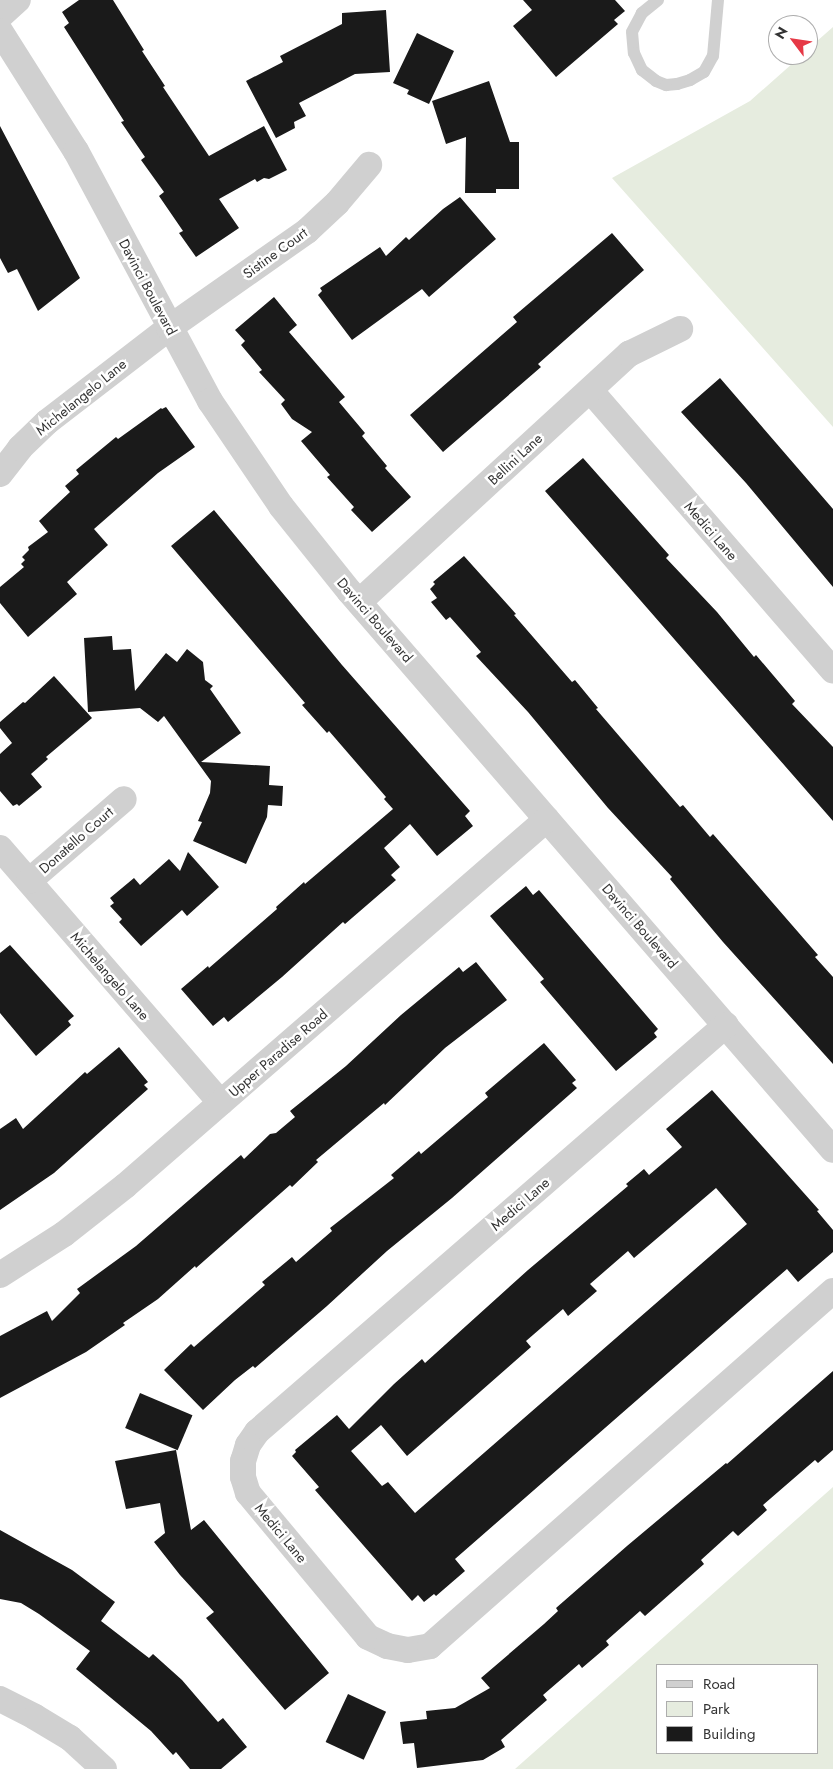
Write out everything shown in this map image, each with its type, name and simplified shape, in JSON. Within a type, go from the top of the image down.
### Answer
[{"type":"street","points":[[0,16],[18,0]]},
{"type":"street","name":"Davinci Boulevard","points":[[0,31],[76,151],[169,328],[210,401],[255,469],[306,538],[359,602],[833,1150]]},
{"type":"street","name":"Sistine Court","points":[[169,328],[307,231],[336,203],[368,165]]},
{"type":"street","name":"Michelangelo Lane","points":[[0,474],[20,448],[47,422],[169,328]]},
{"type":"street","name":"Bellini Lane","points":[[359,602],[629,354],[680,329]]},
{"type":"street","name":"Medici Lane","points":[[590,390],[833,671]]},
{"type":"street","name":"Donatello Court","points":[[29,881],[124,799]]},
{"type":"street","name":"Upper Paradise Road","points":[[0,1275],[33,1255],[94,1212],[547,819]]},
{"type":"street","name":"Michelangelo Lane","points":[[0,848],[221,1103]]},
{"type":"street","name":"Medici Lane","points":[[726,1026],[257,1432],[248,1446],[243,1461],[243,1477],[248,1493],[368,1637],[394,1648],[408,1650],[430,1646],[833,1291]]},
{"type":"street","points":[[0,1699],[35,1716],[70,1738],[104,1769]]},
{"type":"lane","points":[[658,0],[642,13],[632,32],[634,53],[642,70],[656,81],[666,84],[677,84],[690,80],[704,72],[713,56],[718,0]]},
{"type":"green space","points":[[833,27],[833,427],[612,178],[750,101],[791,65],[818,65],[818,40]]},
{"type":"green space","points":[[833,1487],[833,1769],[515,1769]]},
{"type":"building","points":[[79,0],[113,0],[144,50],[142,51],[165,86],[163,87],[209,156],[264,126],[287,170],[269,179],[264,178],[257,182],[255,179],[219,199],[239,228],[196,257],[179,233],[183,231],[159,196],[164,192],[141,160],[145,157],[121,122],[124,121],[64,27],[69,23],[62,12]]},
{"type":"building","points":[[523,0],[615,0],[625,11],[614,20],[618,24],[556,77],[513,26],[532,10]]},
{"type":"building","points":[[386,10],[390,72],[355,74],[299,103],[306,116],[294,122],[295,128],[276,138],[246,81],[283,62],[280,56],[342,24],[342,13]]},
{"type":"building","points":[[417,33],[454,51],[429,104],[407,94],[409,90],[393,83]]},
{"type":"building","points":[[489,81],[510,142],[519,142],[519,189],[496,189],[496,193],[465,193],[466,137],[446,144],[432,101]]},
{"type":"building","points":[[0,126],[80,278],[38,311],[17,269],[8,273],[0,258]]},
{"type":"building","points":[[460,197],[496,239],[429,297],[422,289],[352,340],[318,295],[322,291],[320,288],[380,247],[386,256],[406,237],[409,240],[443,209]]},
{"type":"building","points":[[612,233],[644,270],[538,364],[541,367],[443,452],[410,415],[517,322],[513,317]]},
{"type":"building","points":[[274,297],[297,325],[289,332],[345,397],[339,402],[365,433],[362,436],[387,466],[385,468],[411,497],[372,532],[351,510],[354,507],[327,477],[330,475],[301,441],[312,432],[292,419],[281,404],[285,400],[259,372],[262,370],[241,345],[245,341],[235,330]]},
{"type":"building","points":[[720,378],[833,509],[833,587],[746,483],[681,412]]},
{"type":"building","points":[[166,407],[195,447],[158,473],[94,529],[108,545],[67,582],[77,594],[28,637],[0,603],[0,587],[24,567],[21,564],[25,560],[22,557],[29,550],[28,547],[48,532],[39,521],[70,492],[65,486],[79,474],[76,470],[116,437],[118,439],[161,408]]},
{"type":"building","points":[[583,458],[669,555],[666,558],[717,612],[754,657],[756,655],[795,701],[792,704],[833,747],[833,821],[545,491]]},
{"type":"building","points":[[214,510],[342,665],[470,811],[465,816],[473,826],[437,856],[410,824],[384,848],[400,867],[391,875],[396,880],[345,924],[343,922],[228,1022],[224,1017],[213,1026],[181,989],[208,966],[209,968],[277,909],[276,907],[304,882],[305,884],[393,809],[384,799],[386,797],[329,731],[327,733],[302,705],[305,703],[171,546]]},
{"type":"building","points":[[464,556],[516,614],[514,615],[572,682],[575,680],[598,708],[596,709],[680,807],[683,805],[710,837],[713,834],[818,955],[815,957],[833,977],[833,1064],[723,942],[670,879],[672,877],[608,808],[528,712],[476,656],[481,652],[450,617],[446,620],[431,602],[437,598],[430,589],[435,584],[433,582]]},
{"type":"building","points":[[112,636],[113,650],[131,649],[135,691],[166,653],[177,662],[187,649],[203,662],[205,680],[213,686],[210,689],[241,733],[201,762],[270,766],[269,785],[283,786],[282,806],[268,805],[267,817],[246,864],[193,841],[202,822],[198,821],[210,793],[211,781],[164,716],[158,722],[140,708],[88,712],[84,638]]},
{"type":"building","points":[[54,676],[92,718],[46,757],[48,759],[31,774],[42,787],[19,806],[17,804],[13,806],[0,791],[0,754],[12,743],[0,728],[0,722],[23,702],[25,703]]},
{"type":"building","points":[[188,852],[219,887],[187,916],[182,910],[141,946],[119,922],[122,919],[110,906],[114,903],[110,898],[134,878],[140,885],[169,859],[180,871]]},
{"type":"building","points":[[526,886],[533,895],[539,890],[658,1029],[654,1033],[657,1037],[616,1071],[540,982],[544,979],[490,916]]},
{"type":"building","points":[[10,945],[74,1016],[68,1021],[71,1025],[36,1056],[0,1013],[0,953]]},
{"type":"building","points":[[476,962],[507,1000],[445,1048],[385,1105],[384,1103],[316,1160],[318,1162],[292,1187],[290,1185],[158,1299],[123,1323],[125,1325],[86,1352],[0,1398],[0,1336],[47,1311],[52,1321],[80,1293],[77,1289],[136,1246],[241,1155],[244,1159],[270,1134],[276,1133],[295,1117],[290,1111],[346,1066],[401,1015],[459,967],[463,972]]},
{"type":"building","points":[[544,1043],[576,1080],[572,1083],[577,1088],[452,1198],[387,1251],[255,1368],[253,1366],[235,1380],[203,1410],[164,1370],[191,1344],[194,1347],[265,1285],[262,1282],[292,1257],[296,1262],[332,1231],[330,1228],[394,1178],[391,1175],[419,1151],[421,1154],[488,1097],[485,1093]]},
{"type":"building","points":[[119,1047],[148,1082],[144,1085],[148,1089],[54,1173],[0,1210],[0,1129],[16,1118],[23,1129],[85,1072],[87,1074]]},
{"type":"building","points":[[712,1090],[819,1210],[817,1211],[833,1230],[833,1252],[798,1282],[787,1269],[455,1559],[465,1571],[436,1596],[434,1594],[424,1602],[418,1595],[412,1601],[315,1490],[319,1487],[292,1456],[296,1452],[295,1450],[337,1415],[349,1429],[422,1359],[425,1363],[528,1270],[628,1186],[626,1184],[644,1169],[649,1175],[682,1147],[666,1129]],"holes":[[[716,1188],[747,1224],[415,1513],[388,1482],[382,1486],[351,1451],[381,1425],[407,1456],[531,1347],[526,1341],[563,1309],[568,1316],[597,1291],[590,1284],[628,1251],[634,1258]]]},
{"type":"building","points":[[833,1371],[833,1450],[818,1463],[815,1460],[763,1505],[767,1510],[738,1536],[733,1531],[701,1560],[704,1564],[645,1616],[640,1611],[606,1641],[609,1645],[582,1668],[579,1664],[543,1695],[547,1700],[501,1740],[505,1747],[483,1760],[417,1768],[414,1743],[403,1744],[400,1722],[427,1719],[426,1711],[455,1708],[490,1688],[481,1678],[558,1611],[556,1608],[627,1546],[727,1464]]},
{"type":"building","points":[[140,1393],[192,1415],[178,1450],[125,1428]]},
{"type":"building","points":[[176,1450],[191,1530],[204,1520],[329,1673],[285,1710],[206,1618],[214,1612],[180,1575],[154,1542],[165,1533],[160,1503],[126,1509],[115,1461]]},
{"type":"building","points":[[0,1530],[72,1570],[115,1602],[101,1621],[149,1658],[153,1654],[182,1680],[218,1722],[223,1718],[247,1747],[221,1769],[190,1769],[176,1752],[173,1755],[151,1731],[76,1669],[90,1651],[21,1603],[0,1599]]},
{"type":"building","points":[[348,1694],[386,1712],[364,1760],[326,1742]]}]
